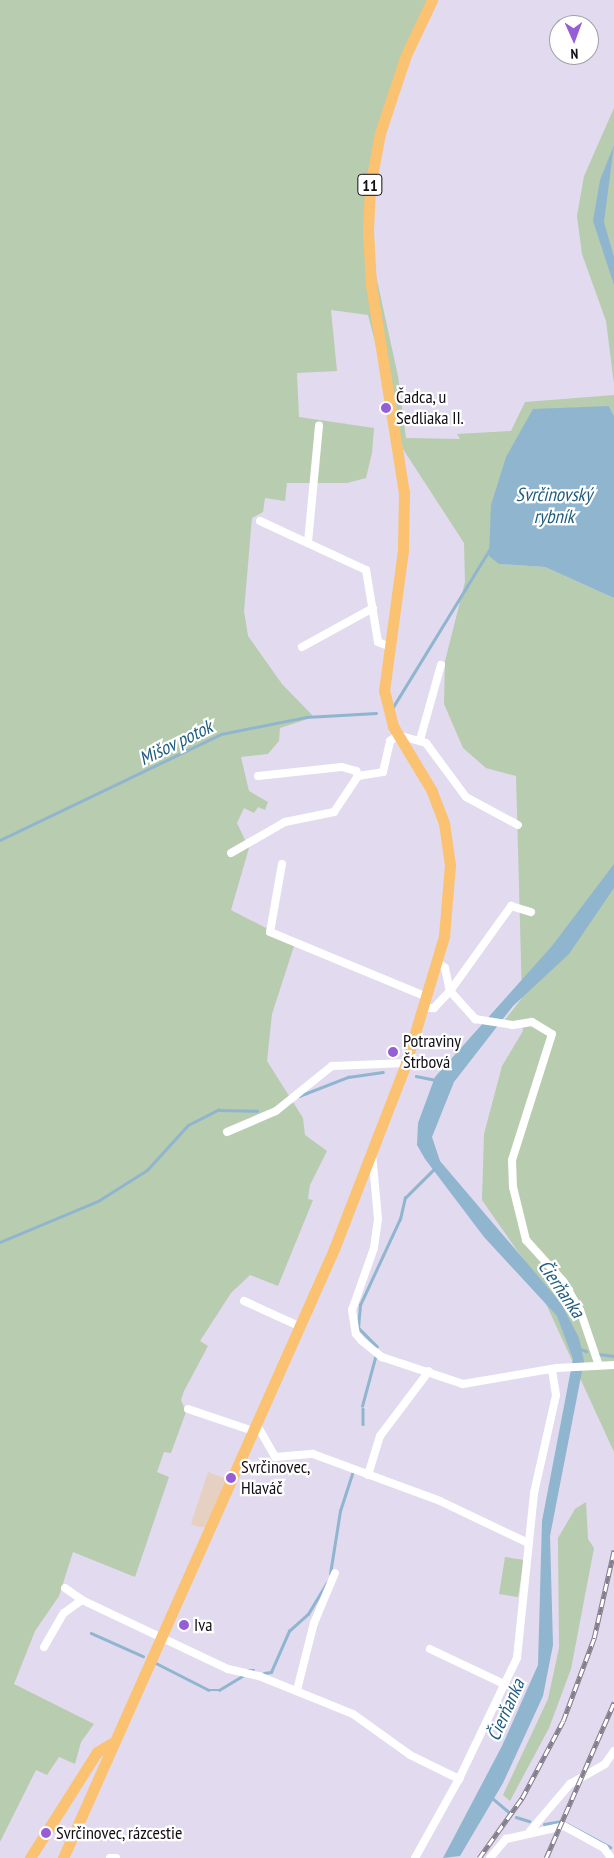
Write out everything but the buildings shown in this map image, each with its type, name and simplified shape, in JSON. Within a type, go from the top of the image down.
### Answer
[{"type":"main road","name":"11","points":[[63,1858],[112,1743],[257,1430],[301,1326],[406,1064],[437,962],[450,896],[447,833],[432,791],[398,735],[384,691],[388,646],[402,560],[404,493],[370,285],[368,207],[387,111],[406,55],[432,0]]},
{"type":"main road","points":[[30,1858],[96,1752],[112,1743]]},
{"type":"street","points":[[308,542],[319,426]]},
{"type":"street","points":[[260,521],[366,570],[374,608],[378,642],[388,646]]},
{"type":"street","points":[[302,647],[374,608]]},
{"type":"street","points":[[420,740],[441,665]]},
{"type":"street","points":[[231,853],[285,822],[334,812],[358,776],[383,772],[390,741],[398,735],[420,740],[466,797],[518,825]]},
{"type":"street","points":[[258,776],[342,767],[356,770],[358,776]]},
{"type":"street","points":[[282,864],[270,932],[426,1002],[434,1008],[450,991],[511,906],[531,912]]},
{"type":"street","points":[[437,962],[446,968],[450,991],[475,1018],[513,1025],[532,1022],[552,1034],[512,1160],[518,1212],[526,1240],[563,1281],[580,1310],[598,1363]]},
{"type":"street","points":[[227,1132],[276,1110],[332,1066],[406,1064]]},
{"type":"street","points":[[372,1152],[378,1219],[374,1248],[354,1295],[353,1324],[356,1334],[382,1357],[463,1384],[598,1363],[614,1365]]},
{"type":"street","points":[[244,1301],[301,1326]]},
{"type":"street","points":[[415,1858],[459,1779],[517,1658],[528,1543],[541,1450],[556,1395],[554,1369]]},
{"type":"street","points":[[368,1475],[380,1436],[428,1371]]},
{"type":"street","points":[[188,1409],[257,1430],[275,1457],[313,1454],[440,1501],[528,1543]]},
{"type":"street","points":[[297,1690],[314,1623],[335,1573]]},
{"type":"street","points":[[65,1588],[82,1600],[162,1634],[228,1669],[297,1690],[326,1706],[353,1714],[410,1755],[459,1779]]},
{"type":"street","points":[[44,1647],[64,1613],[82,1600]]},
{"type":"street","points":[[430,1649],[504,1684]]},
{"type":"street","points":[[530,1830],[570,1784],[605,1764],[614,1751]]},
{"type":"street","points":[[490,1858],[506,1838],[530,1830],[564,1826],[604,1848],[611,1858]]},
{"type":"street","points":[[110,1858],[116,1858]]},
{"type":"shaded area","points":[[208,1472],[227,1479],[205,1527],[199,1527],[191,1524]]},
{"type":"green space","points":[[0,0],[435,0],[404,71],[380,155],[373,199],[372,257],[398,376],[406,438],[460,439],[457,434],[511,431],[525,402],[614,395],[614,416],[609,406],[499,564],[545,567],[614,598],[614,1452],[530,1269],[482,1200],[484,1134],[502,1066],[523,1031],[522,1021],[504,1021],[522,998],[516,776],[486,768],[463,748],[444,704],[445,661],[465,582],[464,543],[403,449],[368,315],[331,310],[337,371],[297,373],[299,417],[374,428],[372,453],[366,478],[347,483],[287,483],[285,501],[265,498],[263,512],[252,518],[244,611],[248,636],[282,684],[314,717],[280,728],[279,741],[268,754],[241,757],[249,791],[268,802],[265,810],[258,807],[254,813],[244,808],[237,823],[249,848],[231,910],[295,943],[272,1014],[267,1061],[303,1118],[305,1135],[327,1151],[310,1185],[308,1199],[313,1200],[278,1286],[250,1275],[231,1293],[200,1341],[208,1346],[184,1391],[181,1400],[186,1412],[171,1453],[164,1452],[157,1472],[169,1477],[135,1577],[73,1552],[59,1596],[35,1631],[14,1684],[94,1724],[81,1742],[75,1764],[59,1757],[47,1775],[36,1770],[0,1842]]},
{"type":"green space","points":[[614,108],[614,384],[606,321],[582,254],[577,216],[584,176]]},
{"type":"green space","points":[[586,1502],[588,1539],[594,1548],[571,1669],[549,1728],[510,1801],[503,1795],[548,1699],[559,1648],[558,1538],[575,1509]]},
{"type":"green space","points":[[505,1557],[524,1560],[518,1597],[499,1594]]},
{"type":"water","points":[[614,145],[604,222],[614,257],[614,285],[593,221],[600,180]]},
{"type":"water","name":"Svrčinovský rybník","points":[[609,406],[614,416],[614,598],[545,567],[499,564],[489,556],[491,505],[506,457],[533,409]]},
{"type":"water","points":[[614,864],[614,888],[569,954],[513,1006],[454,1082],[432,1137],[440,1161],[561,1303],[579,1338],[584,1361],[550,1536],[553,1645],[543,1696],[503,1783],[460,1856],[443,1858],[502,1746],[538,1665],[542,1521],[573,1359],[557,1316],[484,1237],[425,1159],[417,1145],[418,1123],[435,1077],[552,946]]},
{"type":"waterway","name":"Mišov potok","points":[[393,707],[490,549]]},
{"type":"waterway","name":"Mišov potok","points":[[0,840],[221,734],[306,717],[376,713]]},
{"type":"waterway","points":[[299,1096],[348,1077],[383,1072]]},
{"type":"waterway","points":[[416,1076],[436,1080]]},
{"type":"waterway","points":[[0,1242],[98,1201],[147,1170],[188,1125],[218,1110],[257,1111]]},
{"type":"waterway","points":[[377,1347],[358,1328],[360,1305],[400,1219],[405,1198],[435,1168]]},
{"type":"waterway","points":[[578,1348],[586,1351]]},
{"type":"waterway","points":[[362,1406],[376,1354]]},
{"type":"waterway","points":[[599,1354],[614,1356]]},
{"type":"waterway","points":[[363,1409],[363,1424]]},
{"type":"waterway","points":[[330,1574],[340,1511],[352,1474]]},
{"type":"waterway","points":[[264,1673],[271,1672],[289,1631],[308,1614],[327,1582]]},
{"type":"waterway","points":[[91,1633],[143,1656]]},
{"type":"waterway","points":[[156,1663],[209,1690],[219,1690],[244,1675]]},
{"type":"waterway","points":[[248,1670],[254,1670]]},
{"type":"waterway","points":[[491,1797],[509,1812]]},
{"type":"waterway","points":[[516,1817],[529,1821]]},
{"type":"waterway","points":[[544,1824],[562,1821],[610,1847]]},
{"type":"railway","points":[[479,1858],[522,1798],[563,1721],[594,1638],[614,1550]]},
{"type":"railway","points":[[546,1858],[614,1702]]},
{"type":"place","name":"Čadca, u Sedliaka II.","points":[[386,408]]},
{"type":"place","name":"Potraviny Štrbová","points":[[393,1052]]},
{"type":"place","name":"Svrčinovec, Hlaváč","points":[[231,1478]]},
{"type":"place","name":"Iva","points":[[184,1625]]},
{"type":"place","name":"Svrčinovec, rázcestie","points":[[46,1833]]},
{"type":"water label","name":"Čierňanka","points":[[561,1289]]},
{"type":"water label","name":"Čierňanka","points":[[506,1710]]}]
